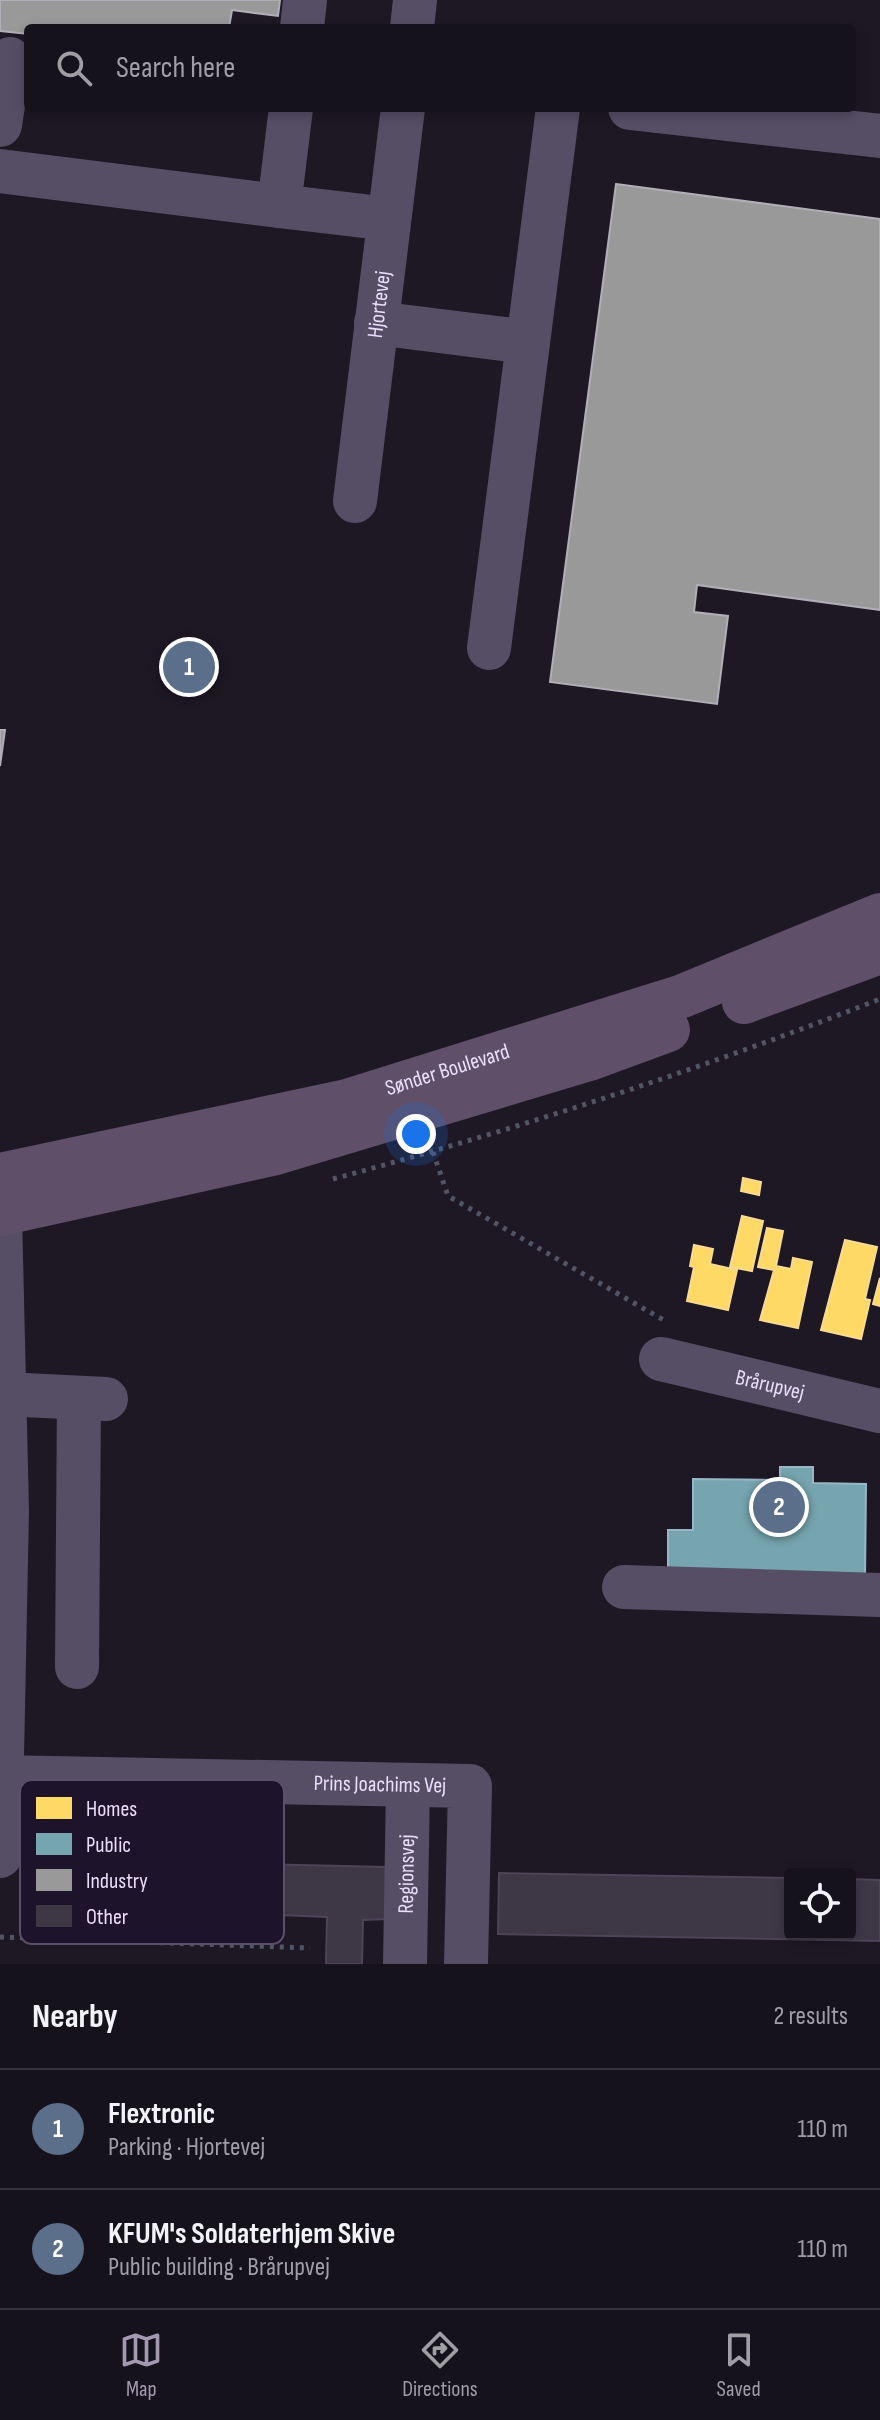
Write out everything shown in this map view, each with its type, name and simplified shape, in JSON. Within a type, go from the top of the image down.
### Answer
[{"type":"main road","name":"Sønder Boulevard","points":[[0,1175],[347,1101],[680,997],[880,915]]},
{"type":"main road","name":"Sønder Boulevard","points":[[0,1214],[291,1148],[589,1059],[880,952]]},
{"type":"street","points":[[302,24],[305,0]]},
{"type":"street","points":[[412,24],[415,0]]},
{"type":"street","points":[[0,125],[10,59]]},
{"type":"street","points":[[279,206],[291,112]]},
{"type":"street","name":"Hjortevej","points":[[355,501],[402,112]]},
{"type":"street","points":[[489,648],[557,112]]},
{"type":"street","points":[[666,112],[880,136]]},
{"type":"street","points":[[0,171],[389,219]]},
{"type":"street","points":[[376,323],[528,342]]},
{"type":"street","name":"Sønder Boulevard","points":[[0,1214],[7,1510],[0,1856]]},
{"type":"street","name":"Brårupvej","points":[[661,1359],[880,1411]]},
{"type":"street","points":[[4,1394],[107,1398],[108,1503]]},
{"type":"street","points":[[77,1667],[79,1399]]},
{"type":"street","points":[[624,1587],[880,1595]]},
{"type":"street","name":"Prins Joachims Vej","points":[[0,1777],[159,1780]]},
{"type":"street","name":"Prins Joachims Vej","points":[[284,1783],[470,1786],[466,1964]]},
{"type":"street","name":"Regionsvej","points":[[405,1964],[408,1785]]},
{"type":"path","points":[[433,1152],[448,1196],[667,1321],[661,1359]]},
{"type":"path","points":[[0,1937],[20,1938]]},
{"type":"path","points":[[191,1944],[310,1948]]},
{"type":"building: Homes","points":[[743,1178],[761,1182],[759,1195],[741,1191]]},
{"type":"building: Homes","points":[[742,1216],[763,1221],[752,1271],[730,1267]]},
{"type":"building: Homes","points":[[767,1228],[783,1231],[776,1266],[791,1269],[793,1258],[812,1262],[798,1328],[760,1320],[774,1270],[758,1267]]},
{"type":"building: Homes","points":[[845,1240],[877,1247],[865,1299],[870,1300],[861,1339],[821,1330]]},
{"type":"building: Homes","points":[[694,1245],[713,1249],[710,1264],[737,1270],[728,1310],[687,1301],[694,1267],[690,1266]]},
{"type":"building: Homes","points":[[880,1278],[880,1306],[873,1304]]},
{"type":"building: Public","points":[[780,1467],[813,1467],[813,1483],[866,1484],[865,1578],[668,1576],[668,1530],[693,1530],[693,1479],[780,1480]]},
{"type":"building: Industry","points":[[0,0],[280,0],[278,16],[232,10],[230,24],[24,24],[24,34],[0,31]]},
{"type":"building: Industry","points":[[616,184],[880,219],[880,610],[697,585],[694,612],[728,616],[717,704],[550,682]]},
{"type":"building: Industry","points":[[0,730],[5,730],[0,766]]},
{"type":"building: Other","points":[[284,1865],[387,1867],[386,1919],[363,1920],[362,1964],[326,1964],[327,1917],[284,1915]]},
{"type":"building: Other","points":[[499,1873],[784,1878],[784,1939],[498,1934]]},
{"type":"building: Other","points":[[856,1879],[880,1880],[880,1941],[825,1940],[856,1940]]},
{"type":"place","name":"Flextronic","points":[[189,667]]},
{"type":"place","name":"KFUM's Soldaterhjem Skive","points":[[779,1507]]}]
